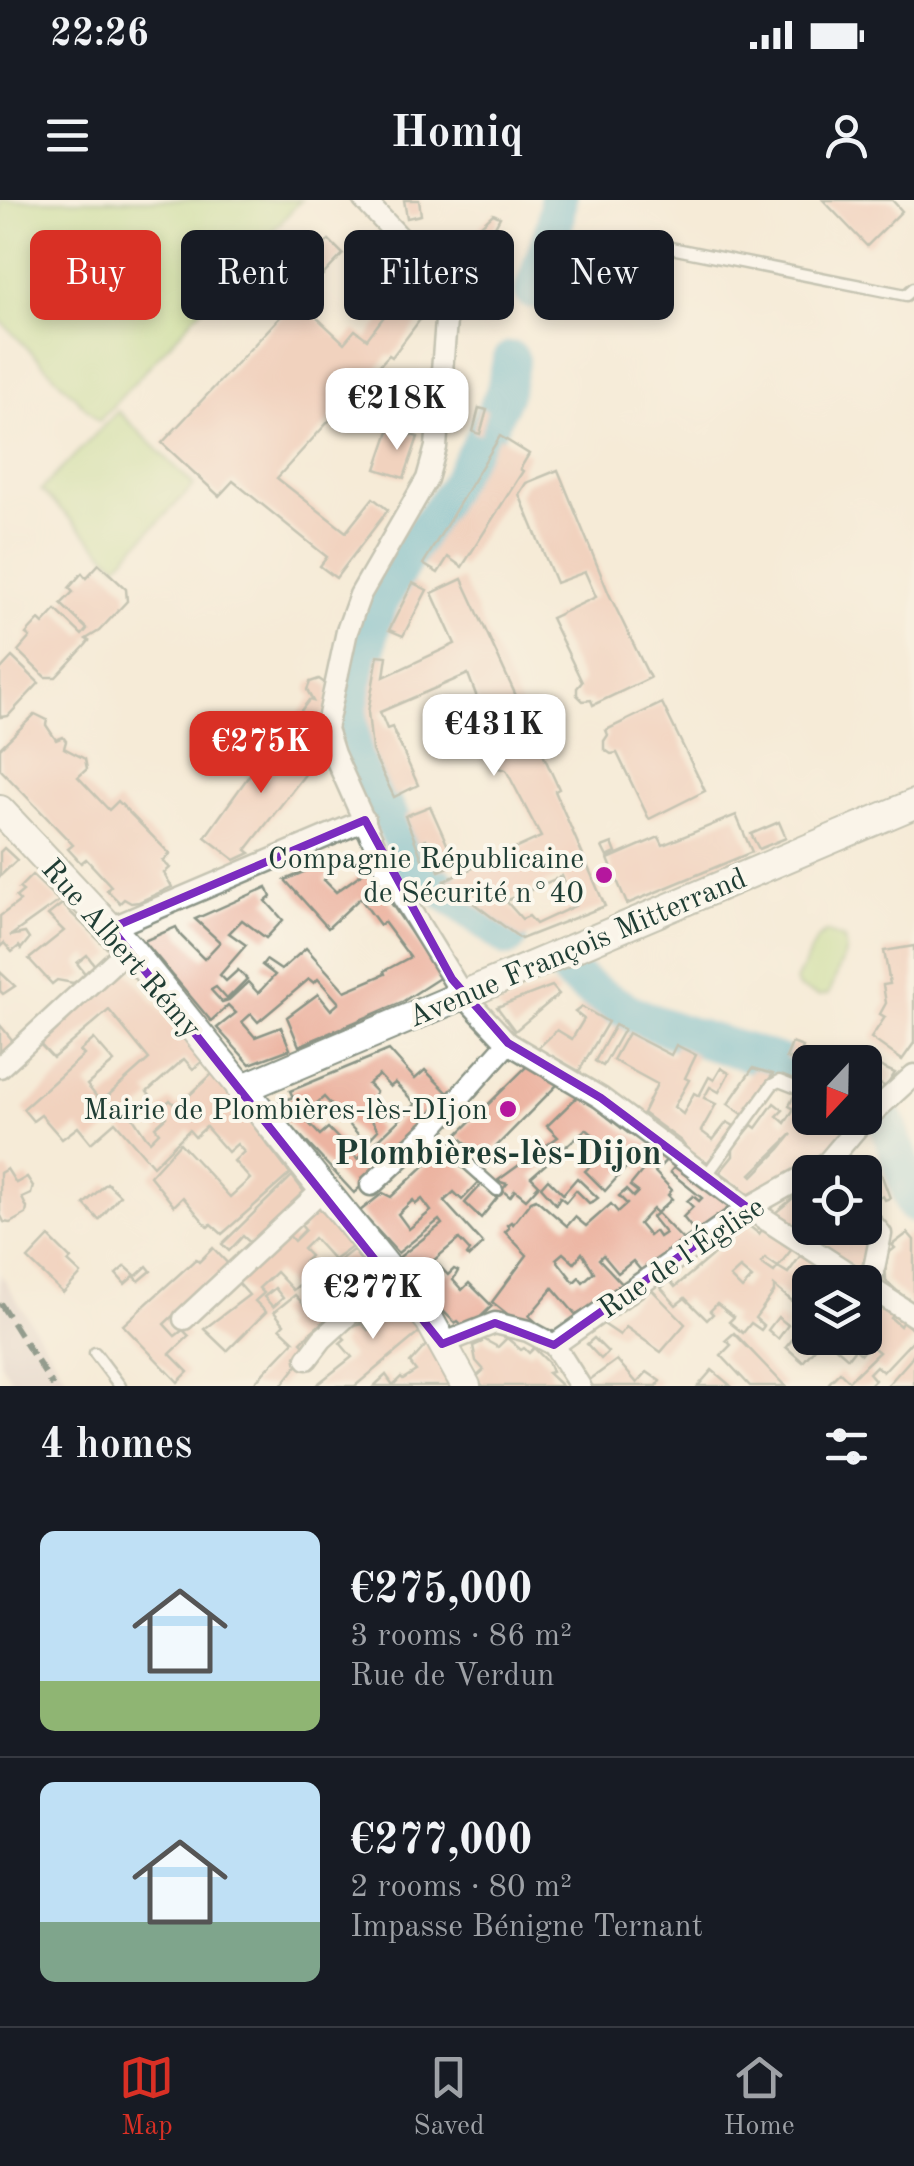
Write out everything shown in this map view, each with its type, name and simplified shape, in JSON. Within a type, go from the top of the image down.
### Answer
[{"type":"main road","name":"Avenue François Mitterrand","points":[[240,1089],[914,804]]},
{"type":"main road","name":"Rue Albert Rémy","points":[[0,810],[120,938],[430,1321],[466,1386]]},
{"type":"street","points":[[365,201],[404,240],[446,292],[436,447],[421,490],[360,594],[346,631],[326,729],[334,754],[387,872],[462,994],[508,1042],[601,1098],[748,1208],[835,1265]]},
{"type":"street","points":[[0,1067],[120,938],[365,820]]},
{"type":"street","points":[[371,1185],[430,1130],[508,1042]]},
{"type":"street","name":"Rue de l'Église","points":[[882,1102],[914,1075]]},
{"type":"street","name":"Rue de l'Église","points":[[830,1155],[846,1135]]},
{"type":"street","name":"Rue de l'Église","points":[[554,1345],[748,1208],[792,1184]]},
{"type":"street","points":[[184,1319],[322,1190]]},
{"type":"street","points":[[307,1360],[322,1339],[392,1275]]},
{"type":"street","points":[[882,1295],[914,1316]]},
{"type":"street","points":[[442,1344],[495,1323],[528,1331],[554,1345],[580,1386]]},
{"type":"lane","points":[[674,249],[906,295],[914,288]]},
{"type":"lane","points":[[705,1176],[772,1085],[779,1082],[792,1087]]},
{"type":"lane","points":[[430,1130],[497,1190]]},
{"type":"lane","points":[[96,1353],[120,1386]]},
{"type":"highlighted area","points":[[365,820],[452,979],[508,1043],[601,1098],[748,1208],[554,1345],[495,1323],[442,1344],[111,928]]},
{"type":"shaded area","points":[[0,1273],[71,1386],[15,1386],[0,1362]]},
{"type":"green space","points":[[0,200],[301,200],[274,230],[181,230],[181,320],[191,320],[99,421],[0,320]]},
{"type":"green space","points":[[118,411],[194,485],[117,565],[41,490]]},
{"type":"green space","points":[[826,932],[844,939],[846,951],[829,994],[819,996],[799,988],[796,981],[817,939]]},
{"type":"building","points":[[404,200],[419,200],[421,215],[407,218]]},
{"type":"building","points":[[823,200],[892,200],[902,211],[867,246]]},
{"type":"building","points":[[493,214],[500,217],[493,230],[479,227]]},
{"type":"building","points":[[329,240],[343,254],[324,274],[324,245]]},
{"type":"building","points":[[277,320],[319,320],[344,343],[355,330],[367,339],[381,320],[420,320],[392,357],[389,355],[277,478],[346,532],[373,498],[388,510],[336,578],[320,566],[327,557],[233,481],[219,496],[162,443]]},
{"type":"building","points":[[479,408],[487,410],[480,434],[473,432]]},
{"type":"building","points":[[390,428],[418,437],[404,478],[376,469]]},
{"type":"building","points":[[500,436],[529,454],[520,469],[523,471],[462,567],[448,557],[438,573],[423,564]]},
{"type":"building","points":[[558,470],[609,594],[650,678],[593,705],[591,700],[583,701],[577,695],[582,682],[551,618],[596,597],[585,572],[556,583],[519,494],[526,483]]},
{"type":"building","points":[[99,564],[126,589],[127,601],[86,639],[89,641],[56,677],[45,677],[18,651],[30,637],[26,634],[56,610],[82,635],[87,629],[61,604],[73,592],[69,588],[82,573],[86,578]]},
{"type":"building","points":[[462,579],[559,789],[555,791],[605,906],[521,939],[444,881],[541,837],[506,770],[498,768],[492,755],[496,747],[468,674],[380,712],[387,729],[392,727],[418,785],[394,797],[372,751],[368,712],[378,655],[387,656],[384,677],[455,644],[432,593]],"holes":[[[562,876],[575,906],[536,924],[529,916],[522,919],[506,901]]]},
{"type":"building","points":[[413,583],[427,590],[403,636],[389,630]]},
{"type":"building","points":[[12,657],[39,683],[8,716],[0,717],[0,670]]},
{"type":"building","points":[[319,679],[329,686],[326,713],[311,733],[294,720],[309,700],[313,701],[307,690],[310,682]]},
{"type":"building","points":[[662,703],[705,791],[649,819],[617,753],[604,749],[604,741],[606,730]]},
{"type":"building","points":[[35,714],[47,720],[56,740],[63,737],[64,748],[85,759],[87,769],[78,777],[109,810],[118,801],[170,854],[163,861],[170,868],[164,873],[172,887],[139,902],[124,899],[120,903],[107,890],[111,886],[86,859],[81,863],[68,849],[73,845],[0,769],[0,748]]},
{"type":"building","points":[[281,731],[317,759],[246,850],[250,853],[235,860],[205,837]]},
{"type":"building","points":[[430,806],[456,864],[439,871],[426,839],[422,841],[430,861],[424,864],[405,816]]},
{"type":"building","points":[[736,815],[752,852],[627,904],[608,859],[659,837],[663,845]]},
{"type":"building","points":[[779,822],[786,838],[759,849],[751,834]]},
{"type":"building","points":[[612,843],[616,853],[607,857],[602,847]]},
{"type":"building","points":[[4,848],[17,860],[0,876],[0,852]]},
{"type":"building","points":[[331,860],[337,867],[324,880],[336,892],[368,869],[441,977],[402,1002],[299,1046],[287,1017],[318,994],[331,1010],[339,1003],[318,979],[314,983],[309,979],[258,1022],[251,1014],[242,1022],[255,1037],[281,1027],[290,1049],[250,1064],[217,1028],[236,1013],[228,1005],[211,1021],[144,941],[176,927],[204,959],[220,942],[195,919],[267,887],[271,897],[266,901],[283,920],[266,938],[242,920],[229,933],[246,945],[220,975],[226,981],[238,970],[247,979],[227,999],[216,987],[211,990],[222,1002],[229,1000],[248,982],[258,993],[275,975],[262,965],[266,960],[281,970],[306,948],[345,991],[385,974],[384,971],[410,957],[360,898],[328,928],[285,880]]},
{"type":"building","points":[[32,875],[59,901],[10,936],[25,933],[29,939],[21,949],[19,946],[12,952],[4,943],[0,947],[0,916],[20,901],[16,897],[23,891],[19,888]]},
{"type":"building","points":[[62,904],[114,955],[96,967],[87,955],[77,963],[86,975],[73,983],[57,980],[52,984],[29,959],[64,931],[48,915]]},
{"type":"building","points":[[914,946],[914,1043],[902,1060],[871,1038],[885,1017],[880,1014],[886,1003],[883,985],[890,984],[884,951]]},
{"type":"building","points":[[124,966],[203,1061],[193,1069],[184,1059],[147,1092],[152,1098],[132,1116],[146,1137],[150,1141],[159,1132],[155,1127],[166,1117],[159,1110],[170,1100],[177,1107],[213,1073],[290,1174],[222,1234],[211,1224],[208,1227],[183,1197],[174,1206],[150,1176],[180,1143],[230,1197],[250,1179],[234,1161],[244,1152],[237,1144],[228,1152],[206,1127],[195,1137],[189,1130],[153,1166],[115,1122],[91,1143],[78,1127],[62,1139],[41,1115],[33,1121],[23,1109],[84,1055],[80,1051],[94,1039],[114,1062],[87,1085],[101,1102],[149,1059],[109,1010],[53,1058],[38,1042]]},
{"type":"building","points":[[0,972],[15,986],[3,994],[0,991]]},
{"type":"building","points":[[552,986],[559,994],[515,1031],[497,1007]]},
{"type":"building","points":[[582,1007],[608,1022],[579,1071],[538,1048],[557,1030],[572,1039],[584,1019],[575,1012]]},
{"type":"building","points":[[0,1025],[18,1047],[0,1061]]},
{"type":"building","points":[[615,1025],[624,1029],[603,1066],[595,1061]]},
{"type":"building","points":[[628,1033],[671,1055],[676,1045],[696,1055],[685,1078],[689,1080],[674,1107],[683,1114],[694,1093],[699,1096],[709,1077],[714,1080],[721,1068],[729,1073],[719,1092],[710,1087],[704,1098],[716,1104],[701,1131],[713,1140],[727,1122],[734,1126],[708,1162],[690,1153],[681,1141],[643,1113],[657,1084],[613,1060]]},
{"type":"building","points":[[389,1050],[415,1079],[425,1070],[453,1098],[354,1193],[272,1105],[293,1097],[290,1091]],"holes":[[[379,1075],[390,1087],[395,1083],[416,1104],[358,1159],[328,1128],[320,1135],[302,1116],[324,1097],[366,1143],[378,1130],[364,1109],[376,1092],[368,1084]]]},
{"type":"building","name":"Mairie de Plombières-lès-DIjon","points":[[528,1065],[559,1083],[484,1159],[457,1135]]},
{"type":"building","points":[[882,1067],[895,1073],[886,1087],[882,1085]]},
{"type":"building","points":[[753,1068],[773,1074],[744,1115],[728,1104]]},
{"type":"building","points":[[579,1095],[628,1133],[670,1156],[655,1172],[672,1190],[668,1195],[672,1199],[657,1213],[686,1243],[644,1274],[633,1261],[618,1273],[603,1255],[599,1259],[625,1287],[576,1315],[553,1288],[529,1316],[543,1328],[525,1328],[492,1302],[527,1255],[505,1232],[507,1225],[513,1224],[536,1199],[567,1226],[575,1217],[586,1226],[611,1204],[618,1212],[627,1204],[619,1196],[626,1190],[633,1197],[638,1192],[630,1186],[643,1170],[632,1161],[605,1191],[585,1171],[609,1148],[586,1129],[531,1177],[539,1185],[526,1199],[515,1190],[510,1197],[502,1190],[507,1184],[497,1181],[558,1137],[547,1126]],"holes":[[[653,1209],[657,1213],[652,1217],[665,1233],[659,1237],[655,1231],[649,1236],[639,1224]],[[563,1253],[574,1263],[582,1253],[594,1272],[583,1282],[579,1277],[574,1282],[556,1259]]]},
{"type":"building","points":[[774,1103],[783,1110],[777,1116],[785,1123],[792,1112],[792,1134],[792,1135],[847,1135],[829,1155],[792,1155],[792,1178],[750,1201],[741,1187],[720,1172],[733,1156],[733,1148],[752,1125],[756,1128]],"holes":[[[792,1134],[753,1176],[751,1174]]]},
{"type":"building","points":[[442,1149],[479,1182],[462,1200],[454,1192],[444,1201],[483,1244],[469,1257],[470,1251],[459,1239],[434,1260],[448,1275],[454,1269],[458,1271],[453,1280],[462,1290],[469,1283],[492,1306],[467,1330],[428,1296],[397,1259],[442,1224],[439,1220],[398,1253],[360,1211],[383,1193],[391,1197]],"holes":[[[422,1199],[431,1211],[409,1229],[398,1214],[413,1200],[416,1204]]]},
{"type":"building","points":[[678,1163],[734,1207],[699,1237],[683,1217],[693,1207],[687,1201],[693,1196],[699,1201],[702,1198],[670,1172]]},
{"type":"building","points":[[7,1169],[16,1183],[27,1177],[33,1186],[31,1194],[22,1198],[26,1214],[10,1223],[4,1222],[0,1214],[0,1173]]},
{"type":"building","points":[[292,1176],[308,1197],[257,1249],[243,1236],[229,1251],[222,1244]]},
{"type":"building","points":[[882,1176],[890,1198],[885,1200]]},
{"type":"building","points":[[577,1178],[598,1198],[589,1203],[576,1190],[566,1202],[560,1197],[556,1204],[541,1187],[548,1179],[563,1194]]},
{"type":"building","points":[[107,1183],[120,1195],[99,1220],[84,1204]]},
{"type":"building","points":[[482,1184],[497,1198],[481,1218],[465,1203]]},
{"type":"building","points":[[792,1199],[792,1231],[769,1218]]},
{"type":"building","points":[[315,1203],[352,1247],[334,1260],[314,1238],[303,1249],[310,1256],[304,1262],[314,1273],[293,1290],[276,1272],[259,1288],[264,1293],[255,1301],[266,1312],[227,1351],[204,1329],[249,1295],[234,1278],[285,1231],[294,1241],[305,1230],[297,1220]]},
{"type":"building","points":[[748,1225],[759,1234],[764,1227],[795,1245],[778,1267],[788,1273],[792,1268],[792,1301],[774,1286],[774,1292],[755,1318],[764,1326],[761,1330],[751,1323],[743,1333],[729,1322],[734,1317],[717,1304],[707,1320],[685,1298],[676,1305],[661,1288],[670,1281],[675,1287]],"holes":[[[765,1258],[778,1267],[774,1272],[761,1263]],[[740,1268],[752,1278],[742,1289],[730,1277]]]},
{"type":"building","points":[[908,1233],[914,1240],[914,1306],[886,1281],[885,1256]]},
{"type":"building","points":[[49,1237],[81,1274],[63,1293],[28,1259]]},
{"type":"building","points":[[815,1245],[872,1245],[861,1265],[849,1265]]},
{"type":"building","points":[[213,1248],[231,1267],[217,1280],[214,1277],[164,1324],[175,1336],[183,1330],[189,1336],[170,1354],[188,1372],[178,1382],[123,1325]]},
{"type":"building","points":[[353,1250],[378,1283],[358,1304],[352,1297],[301,1342],[309,1350],[281,1386],[251,1386],[294,1341],[280,1328],[284,1324],[274,1312],[295,1295],[307,1308],[313,1296],[316,1300],[328,1291],[316,1278]]},
{"type":"building","points":[[804,1251],[822,1262],[820,1265],[794,1265]]},
{"type":"building","points":[[125,1266],[135,1275],[125,1284],[116,1274]]},
{"type":"building","points":[[147,1266],[151,1271],[139,1281],[135,1277]]},
{"type":"building","points":[[275,1288],[283,1298],[273,1307],[264,1297]]},
{"type":"building","points":[[650,1288],[685,1324],[661,1352],[626,1327],[620,1335],[602,1323]]},
{"type":"building","points":[[387,1290],[421,1331],[355,1386],[315,1386],[352,1357],[340,1343],[345,1339],[339,1333],[356,1317],[361,1322],[358,1325],[368,1330],[377,1322],[366,1308]]},
{"type":"building","points":[[882,1304],[900,1326],[903,1321],[914,1331],[914,1339],[883,1372],[876,1366],[869,1373],[875,1380],[869,1386],[829,1383],[840,1372],[849,1381],[876,1355],[882,1355]]},
{"type":"building","points":[[778,1317],[788,1325],[778,1339],[768,1330]]},
{"type":"building","points":[[734,1333],[785,1386],[750,1386],[721,1355],[731,1345],[726,1340]]},
{"type":"building","points":[[484,1335],[485,1340],[498,1347],[507,1338],[529,1353],[534,1348],[548,1362],[552,1372],[548,1373],[562,1386],[483,1386],[475,1378],[484,1370],[476,1361],[473,1346],[482,1342],[480,1336]]},
{"type":"building","points":[[594,1338],[608,1352],[601,1359],[587,1344]]},
{"type":"building","points":[[428,1343],[456,1386],[374,1386],[386,1375],[393,1385],[416,1371],[410,1363]]},
{"type":"building","points":[[914,1352],[914,1386],[887,1386],[910,1360]]},
{"type":"building","points":[[617,1360],[637,1383],[647,1372],[660,1381],[657,1386],[593,1386],[588,1381]]},
{"type":"building","points":[[712,1370],[731,1386],[698,1386]]},
{"type":"waterway","points":[[533,291],[555,224],[558,200]]},
{"type":"waterway","points":[[508,938],[417,870],[369,775],[357,734],[370,633],[379,604],[410,549],[454,492],[483,439],[504,393],[511,360]]},
{"type":"waterway","points":[[570,974],[628,1012],[792,1067]]},
{"type":"waterway","points":[[882,1117],[888,1124],[914,1204]]},
{"type":"railway","points":[[0,1303],[53,1386]]},
{"type":"place","name":"Compagnie Républicaine de Sécurité n°40","points":[[604,875]]},
{"type":"place","name":"Mairie de Plombières-lès-DIjon","points":[[508,1109]]},
{"type":"district","name":"Plombières-lès-Dijon","points":[[498,1152]]}]
